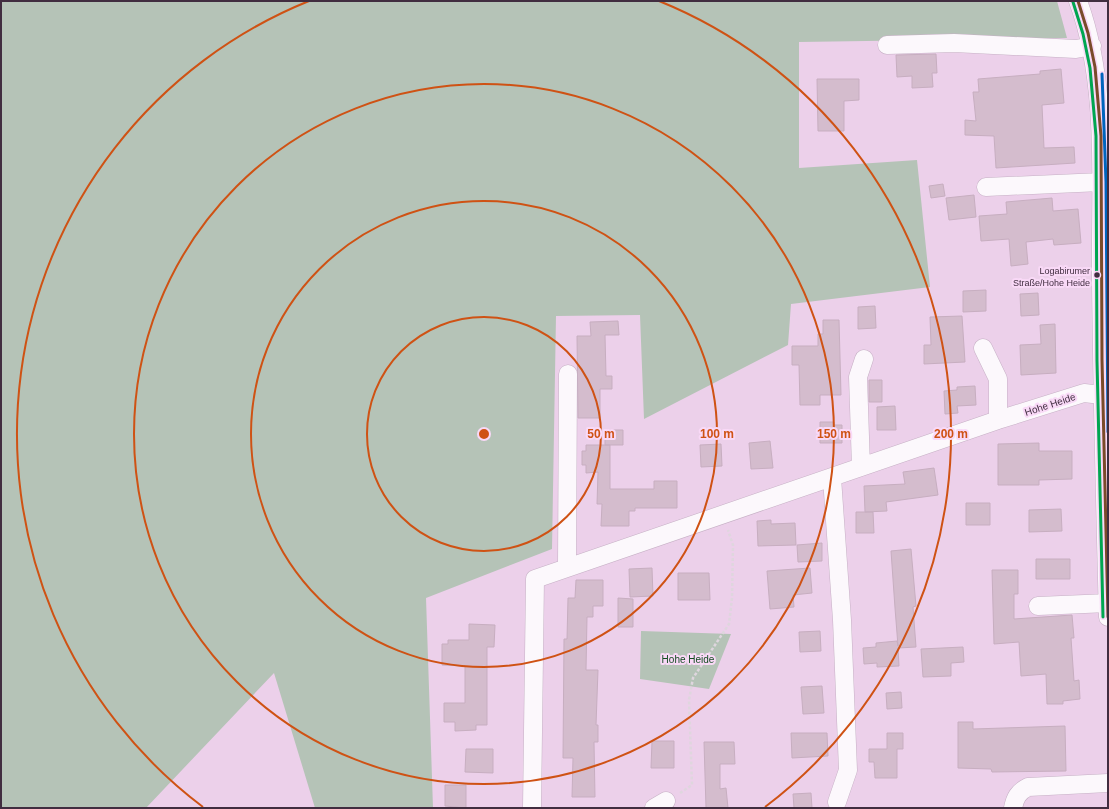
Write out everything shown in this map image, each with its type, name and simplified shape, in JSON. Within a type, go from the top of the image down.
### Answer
[{"type":"street","points":[[1078,1],[1102,73],[1101,182],[1104,305],[1102,395],[1106,448],[1108,616]]},
{"type":"street","points":[[888,45],[954,43],[1076,49],[1092,46]]},
{"type":"street","points":[[986,188],[1101,182]]},
{"type":"street","points":[[983,348],[998,379],[998,420]]},
{"type":"street","points":[[862,467],[858,377],[864,359]]},
{"type":"street","points":[[567,567],[568,374]]},
{"type":"street","name":"Hohe Heide","points":[[532,808],[535,580],[567,567],[832,478],[998,420],[1084,393],[1102,395]]},
{"type":"street","points":[[832,478],[842,620],[848,770],[837,802]]},
{"type":"street","points":[[1038,606],[1108,603]]},
{"type":"street","points":[[1013,808],[1015,799],[1021,791],[1028,788],[1108,783]]},
{"type":"path","points":[[660,805],[692,785],[689,700],[693,678],[729,624],[732,598],[733,545],[726,524],[720,516]]},
{"type":"green space","points":[[1,1],[1057,1],[1067,38],[799,42],[799,168],[917,160],[930,287],[791,304],[788,345],[644,419],[640,315],[556,316],[552,549],[426,598],[433,808],[315,808],[274,673],[146,808],[1,808]]},
{"type":"green space","name":"Hohe Heide","points":[[641,631],[731,634],[709,689],[640,679]]},
{"type":"building","points":[[936,54],[937,73],[932,73],[933,87],[912,88],[912,76],[897,77],[896,55]]},
{"type":"building","points":[[1061,69],[1064,103],[1042,105],[1044,148],[1074,147],[1075,163],[996,168],[994,136],[965,135],[965,120],[976,121],[973,92],[979,92],[978,79],[1040,74],[1040,71]]},
{"type":"building","points":[[817,79],[859,79],[859,100],[844,101],[844,131],[818,131]]},
{"type":"building","points":[[943,184],[945,196],[931,198],[929,186]]},
{"type":"building","points":[[974,195],[976,217],[949,220],[946,198]]},
{"type":"building","points":[[1052,198],[1053,211],[1078,209],[1081,243],[1054,245],[1053,239],[1026,242],[1028,264],[1011,266],[1009,239],[981,241],[979,216],[1007,214],[1006,202]]},
{"type":"building","points":[[986,290],[986,311],[963,312],[963,291]]},
{"type":"building","points":[[1038,293],[1039,315],[1021,316],[1020,294]]},
{"type":"building","points":[[875,306],[876,328],[858,329],[858,307]]},
{"type":"building","points":[[962,316],[965,362],[924,364],[924,345],[931,345],[930,317]]},
{"type":"building","points":[[823,320],[839,320],[841,395],[820,395],[820,405],[800,405],[799,365],[792,365],[792,346],[818,346],[818,334],[823,334]]},
{"type":"building","points":[[618,321],[619,335],[605,335],[606,376],[612,376],[612,389],[600,389],[600,418],[578,418],[577,336],[591,336],[590,322]]},
{"type":"building","points":[[1055,324],[1056,373],[1021,375],[1020,345],[1041,344],[1040,325]]},
{"type":"building","points":[[869,380],[882,380],[882,402],[869,402]]},
{"type":"building","points":[[975,386],[976,405],[957,406],[958,413],[945,414],[944,391],[957,390],[957,387]]},
{"type":"building","points":[[895,406],[896,430],[877,430],[877,407]]},
{"type":"building","points":[[820,422],[834,422],[834,425],[842,425],[842,443],[820,443]]},
{"type":"building","points":[[605,430],[623,430],[623,445],[605,445]]},
{"type":"building","points":[[770,441],[773,468],[751,469],[749,443]]},
{"type":"building","points":[[1039,443],[1039,451],[1072,451],[1072,479],[1039,480],[1039,485],[998,485],[998,444]]},
{"type":"building","points":[[721,444],[722,466],[701,467],[700,445]]},
{"type":"building","points":[[586,445],[610,445],[610,489],[654,489],[654,481],[677,481],[677,508],[635,508],[635,511],[629,511],[629,526],[601,526],[602,504],[597,504],[598,472],[586,473],[586,465],[582,465],[582,451],[586,451]]},
{"type":"building","points":[[934,468],[938,495],[886,502],[887,511],[865,512],[864,486],[905,484],[903,472]]},
{"type":"building","points":[[966,503],[990,503],[990,525],[966,525]]},
{"type":"building","points":[[1061,509],[1062,531],[1029,532],[1029,510]]},
{"type":"building","points":[[856,512],[873,512],[874,533],[856,533]]},
{"type":"building","points":[[771,520],[771,524],[795,523],[796,545],[758,546],[757,521]]},
{"type":"building","points":[[822,543],[822,561],[798,562],[797,545]]},
{"type":"building","points":[[911,549],[916,606],[913,607],[916,647],[898,648],[899,666],[877,667],[877,663],[864,664],[863,648],[876,647],[876,643],[897,641],[898,646],[891,551]]},
{"type":"building","points":[[1036,559],[1070,559],[1070,579],[1036,579]]},
{"type":"building","points":[[652,568],[653,596],[630,597],[629,569]]},
{"type":"building","points":[[810,568],[812,593],[793,595],[794,607],[770,609],[767,571]]},
{"type":"building","points":[[992,570],[1018,570],[1018,594],[1014,594],[1014,619],[1072,615],[1074,638],[1071,638],[1074,681],[1079,680],[1080,699],[1063,701],[1063,704],[1047,704],[1046,674],[1021,676],[1019,642],[994,644]]},
{"type":"building","points":[[678,573],[709,573],[710,600],[678,600]]},
{"type":"building","points":[[576,580],[603,580],[603,606],[593,606],[593,617],[587,617],[586,670],[598,670],[596,725],[598,725],[598,742],[594,742],[595,797],[572,797],[573,758],[563,758],[564,639],[567,639],[568,598],[575,598]]},
{"type":"building","points":[[618,598],[633,599],[633,627],[618,627]]},
{"type":"building","points":[[469,624],[495,625],[494,647],[487,647],[487,725],[476,725],[476,730],[455,731],[455,722],[444,722],[444,703],[465,703],[465,666],[442,665],[442,644],[448,644],[448,640],[469,640]]},
{"type":"building","points":[[820,631],[821,651],[800,652],[799,632]]},
{"type":"building","points":[[963,647],[964,662],[951,663],[951,676],[923,677],[921,649]]},
{"type":"building","points":[[822,686],[824,713],[803,714],[801,687]]},
{"type":"building","points":[[901,692],[902,708],[887,709],[886,693]]},
{"type":"building","points":[[958,722],[973,722],[973,729],[1065,726],[1066,771],[992,772],[991,769],[958,768]]},
{"type":"building","points":[[791,733],[827,733],[828,756],[792,758]]},
{"type":"building","points":[[887,733],[903,733],[903,749],[897,749],[897,778],[875,778],[874,762],[869,762],[869,749],[887,749]]},
{"type":"building","points":[[652,741],[674,741],[674,768],[651,768]]},
{"type":"building","points":[[704,742],[734,742],[735,764],[720,764],[720,789],[726,788],[728,808],[706,808]]},
{"type":"building","points":[[466,749],[493,749],[493,773],[465,772]]},
{"type":"building","points":[[445,785],[466,785],[466,808],[445,806]]},
{"type":"building","points":[[811,793],[812,808],[794,808],[793,794]]},
{"type":"transit line","points":[[1078,1],[1088,33],[1095,67],[1101,136],[1102,360],[1108,617]]},
{"type":"transit line","points":[[1073,2],[1083,34],[1090,68],[1096,136],[1097,361],[1103,617]]},
{"type":"transit line","points":[[1102,74],[1106,182],[1108,432]]},
{"type":"place","name":"Logabirumer Straße/Hohe Heide","points":[[1097,275]]}]
